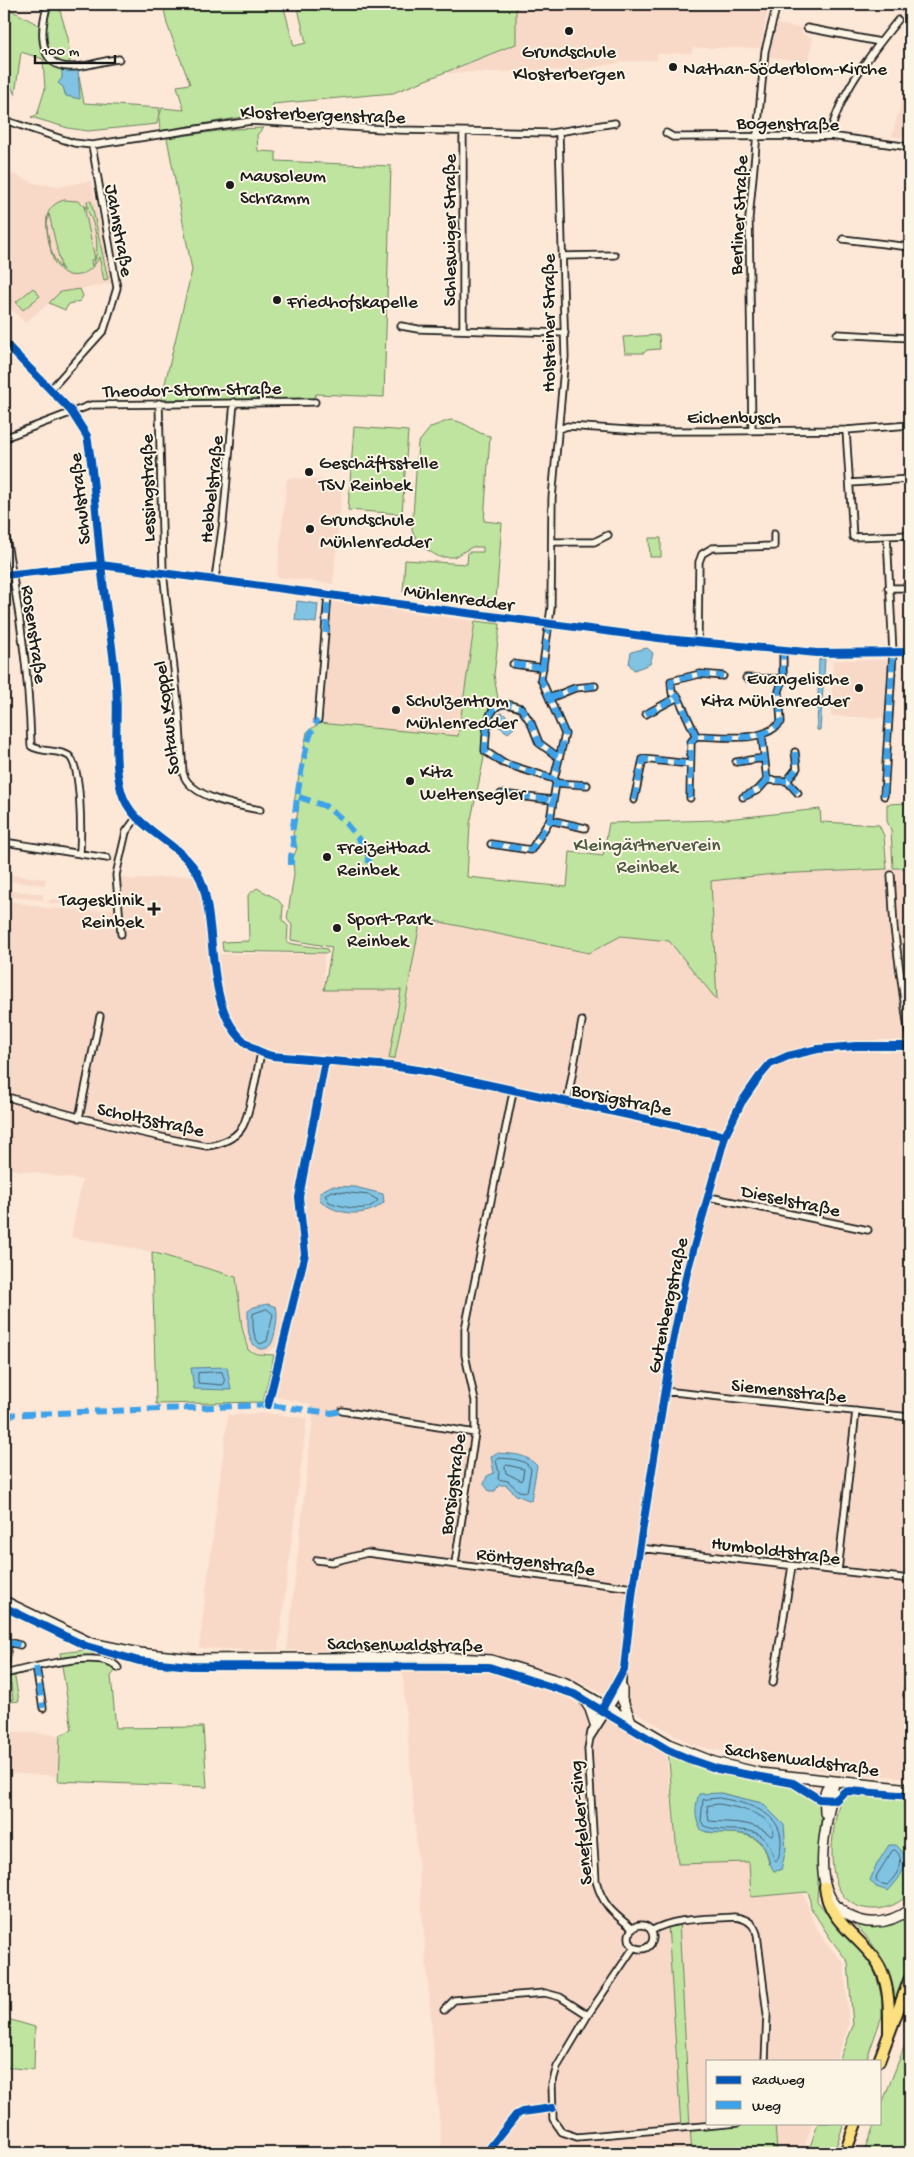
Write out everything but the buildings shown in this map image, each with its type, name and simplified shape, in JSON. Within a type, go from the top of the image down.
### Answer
[{"type":"highway","points":[[825,1887],[834,1915],[867,1950],[882,1972],[888,1993],[889,2033]]},
{"type":"highway","points":[[879,2060],[910,1978]]},
{"type":"highway","points":[[845,2153],[856,2124]]},
{"type":"main road","points":[[903,4],[910,11]]},
{"type":"main road","name":"Sachsenwaldstraße","points":[[4,1601],[91,1643],[140,1654],[193,1659],[440,1657],[491,1660],[540,1673],[577,1688],[631,1722],[671,1744],[714,1762],[740,1769],[800,1778],[910,1790]]},
{"type":"main road","points":[[577,1688],[590,1709],[594,1724]]},
{"type":"main road","points":[[622,1688],[622,1699],[631,1722]]},
{"type":"main road","points":[[800,1778],[818,1789],[824,1799]]},
{"type":"main road","points":[[826,1825],[824,1799],[826,1787],[834,1782]]},
{"type":"main road","points":[[834,1782],[826,1825],[823,1861],[825,1887],[838,1906],[860,1920],[876,1922],[893,1920],[910,1909]]},
{"type":"street","points":[[48,4],[42,32],[44,49],[55,63],[72,67],[101,60],[119,59]]},
{"type":"street","name":"Berliner Straße","points":[[752,430],[748,231],[766,46],[777,4]]},
{"type":"street","points":[[830,136],[845,99],[865,60],[898,20]]},
{"type":"street","points":[[807,28],[880,42]]},
{"type":"street","name":"Klosterbergenstraße","points":[[4,120],[74,143],[92,145],[251,121],[399,130],[559,134],[615,123]]},
{"type":"street","name":"Schleswiger Straße","points":[[463,329],[464,132]]},
{"type":"street","name":"Holsteiner Straße","points":[[550,820],[558,757],[566,734],[541,679],[549,625],[552,498],[565,333],[559,134]]},
{"type":"street","name":"Bogenstraße","points":[[666,134],[673,137],[830,136],[910,147]]},
{"type":"street","name":"Jahnstraße","points":[[51,389],[104,330],[117,288],[92,145]]},
{"type":"street","points":[[843,239],[910,246]]},
{"type":"street","points":[[562,256],[615,254]]},
{"type":"street","points":[[401,326],[418,329],[565,333]]},
{"type":"street","points":[[837,334],[910,338]]},
{"type":"street","name":"Schulstraße","points":[[4,342],[71,411],[87,436],[116,685],[118,774],[121,792],[137,817],[184,855],[200,877],[206,897],[216,984],[225,1016],[234,1033],[245,1044],[261,1053]]},
{"type":"street","name":"Hebbelstraße","points":[[215,579],[223,522],[234,402]]},
{"type":"street","name":"Theodor-Storm-Straße","points":[[4,438],[91,405],[314,402]]},
{"type":"street","name":"Lessingstraße","points":[[159,404],[163,572]]},
{"type":"street","name":"Eichenbusch","points":[[558,430],[567,426],[643,431],[846,430],[910,425]]},
{"type":"street","points":[[846,430],[853,537],[910,535]]},
{"type":"street","points":[[850,483],[910,479]]},
{"type":"street","name":"Rosenstraße","points":[[4,528],[23,630],[30,690],[31,746],[65,755],[73,762],[81,812],[80,853]]},
{"type":"street","points":[[698,643],[698,562],[702,554],[712,548],[774,546],[774,534]]},
{"type":"street","points":[[552,542],[594,542],[608,535]]},
{"type":"street","points":[[884,796],[893,653],[888,588],[887,536]]},
{"type":"street","name":"Mühlenredder","points":[[4,575],[101,565],[698,643],[830,654],[910,652]]},
{"type":"street","name":"Soltaus Koppel","points":[[163,572],[184,779],[197,791],[260,810]]},
{"type":"street","points":[[888,588],[910,588]]},
{"type":"street","points":[[318,720],[328,595]]},
{"type":"street","points":[[696,736],[762,736],[774,730],[781,722],[779,691],[783,679],[783,651]]},
{"type":"street","points":[[513,664],[543,668]]},
{"type":"street","points":[[696,736],[678,697],[672,693],[670,682],[700,674],[723,676]]},
{"type":"street","points":[[746,678],[783,679]]},
{"type":"street","points":[[550,698],[576,688],[595,686]]},
{"type":"street","points":[[646,714],[678,697]]},
{"type":"street","points":[[558,757],[539,743],[531,723],[521,708],[504,704],[494,708],[488,720],[485,751],[503,763],[555,781],[587,785]]},
{"type":"street","points":[[690,798],[691,742],[696,736]]},
{"type":"street","points":[[743,797],[758,790],[767,780],[762,736]]},
{"type":"street","points":[[787,781],[797,768],[795,752]]},
{"type":"street","points":[[736,762],[764,758]]},
{"type":"street","points":[[634,800],[643,759],[690,764]]},
{"type":"street","points":[[767,780],[787,781],[798,793]]},
{"type":"street","points":[[501,794],[552,800]]},
{"type":"street","points":[[121,934],[116,875],[126,832],[137,817]]},
{"type":"street","points":[[491,844],[531,850],[550,820],[585,828]]},
{"type":"street","points":[[4,842],[108,858]]},
{"type":"street","points":[[891,875],[894,928],[910,1045]]},
{"type":"street","points":[[80,1118],[100,1016]]},
{"type":"street","points":[[567,1103],[582,1022]]},
{"type":"street","name":"Gutenbergstraße","points":[[608,1706],[623,1674],[639,1548],[664,1391],[686,1276],[725,1136],[741,1104],[770,1064],[788,1056],[818,1049],[910,1045]]},
{"type":"street","points":[[261,1053],[272,1056],[396,1066],[513,1092]]},
{"type":"street","name":"Scholtzstraße","points":[[4,1096],[80,1118],[208,1146],[232,1138],[244,1125],[261,1053]]},
{"type":"street","name":"Borsigstraße","points":[[455,1563],[475,1432],[475,1401],[465,1355],[465,1329],[513,1092],[725,1136]]},
{"type":"street","name":"Dieselstraße","points":[[709,1197],[868,1230]]},
{"type":"street","name":"Siemensstraße","points":[[664,1391],[910,1417]]},
{"type":"street","points":[[342,1411],[475,1432]]},
{"type":"street","points":[[838,1571],[856,1411]]},
{"type":"street","name":"Humboldtstraße","points":[[639,1548],[910,1579]]},
{"type":"street","name":"Röntgenstraße","points":[[317,1560],[332,1562],[367,1553],[455,1563],[633,1588]]},
{"type":"street","points":[[773,1683],[792,1566]]},
{"type":"street","points":[[20,1645],[6,1642],[4,1674],[73,1659],[106,1660],[118,1668]]},
{"type":"street","points":[[36,1667],[42,1708]]},
{"type":"street","points":[[590,1738],[608,1706],[622,1688],[623,1674]]},
{"type":"street","points":[[907,1695],[910,1674]]},
{"type":"street","name":"Senefelder-Ring","points":[[608,1706],[594,1724],[588,1749],[596,1881],[600,1897],[606,1906],[632,1929]]},
{"type":"street","points":[[651,1931],[664,1924],[734,1917],[742,1918],[753,1926],[757,1934],[767,2014],[765,2060]]},
{"type":"street","points":[[642,1925],[651,1931],[652,1939],[649,1946],[642,1949],[634,1947],[629,1938],[632,1929],[642,1925]]},
{"type":"street","points":[[634,1947],[588,2015],[556,2067],[552,2084],[553,2119],[562,2132],[577,2137],[726,2124]]},
{"type":"street","points":[[444,2010],[454,2000],[545,1993],[560,1997],[588,2015]]},
{"type":"street","points":[[486,2153],[516,2115],[528,2110],[552,2108]]},
{"type":"shaded area","points":[[516,4],[769,4],[760,48],[692,48],[692,53],[657,54],[657,60],[622,62],[582,70],[445,73],[516,44]]},
{"type":"shaded area","points":[[775,24],[802,28],[802,34],[813,38],[808,62],[769,57]]},
{"type":"shaded area","points":[[910,69],[910,115],[904,138],[892,136]]},
{"type":"shaded area","points":[[13,174],[37,184],[62,186],[91,181],[113,283],[81,289],[83,296],[80,301],[69,304],[65,310],[49,303],[25,323],[11,308],[4,315],[4,182]]},
{"type":"shaded area","name":"Grundschule Mühlenredder","points":[[287,478],[343,481],[333,584],[277,577]]},
{"type":"shaded area","points":[[328,601],[475,621],[458,736],[319,723]]},
{"type":"shaded area","name":"Evangelische Kita Mühlenredder","points":[[833,660],[888,660],[884,718],[831,716]]},
{"type":"shaded area","points":[[910,868],[910,1778],[843,1773],[771,1762],[692,1745],[620,1703],[572,1678],[488,1653],[287,1650],[314,1408],[307,1403],[275,1397],[302,1284],[292,1283],[277,1347],[264,1354],[258,1353],[249,1349],[242,1320],[237,1277],[152,1252],[71,1237],[82,1180],[4,1168],[4,900],[46,908],[92,911],[118,908],[116,875],[132,880],[194,875],[204,900],[209,937],[214,954],[324,954],[324,990],[399,990],[390,1059],[395,1058],[421,918],[589,953],[621,936],[669,941],[717,999],[711,881],[774,874]]},
{"type":"shaded area","points":[[6,874],[46,879],[44,885],[8,881],[7,890],[43,894],[43,900],[4,896],[4,877]]},
{"type":"shaded area","points":[[52,899],[91,904],[112,901],[113,905],[91,907],[47,903]]},
{"type":"shaded area","points":[[267,1413],[307,1418],[278,1651],[199,1648],[228,1415]]},
{"type":"shaded area","points":[[402,1667],[490,1671],[563,1695],[666,1753],[678,1864],[749,1862],[752,1897],[804,1894],[813,1922],[825,1942],[844,1963],[849,2025],[836,2060],[706,2060],[706,2124],[813,2124],[802,2153],[442,2153]]},
{"type":"shaded area","points":[[4,1731],[60,1735],[59,1776],[4,1773]]},
{"type":"green space","points":[[53,4],[58,4],[68,38],[70,63],[64,63],[62,79],[65,94],[80,90],[77,82],[79,77],[84,103],[160,108],[157,124],[88,131],[68,128],[31,117],[37,115],[45,89],[43,59],[21,52],[15,95],[4,70],[4,20],[11,10],[44,28]]},
{"type":"green space","points":[[163,4],[283,4],[294,46],[306,43],[297,4],[516,4],[516,44],[393,93],[273,104],[273,112],[160,131],[159,118],[162,108],[184,110],[177,86],[190,84],[167,24]]},
{"type":"green space","points":[[263,128],[257,135],[258,151],[276,152],[276,161],[391,166],[384,397],[316,394],[314,398],[161,400],[192,270],[167,138],[233,129]]},
{"type":"green space","points":[[64,200],[78,201],[88,208],[87,201],[91,201],[108,279],[104,280],[99,257],[96,263],[86,272],[74,276],[68,275],[55,264],[51,248],[55,259],[63,270],[49,214],[47,220],[48,212],[52,207]],"holes":[[[84,206],[94,227],[97,244],[97,252],[95,260],[92,266],[91,260],[95,259]]]},
{"type":"green space","points":[[33,288],[40,296],[23,310],[16,302]]},
{"type":"green space","points":[[80,289],[83,296],[80,301],[69,304],[65,310],[49,303],[60,292]]},
{"type":"green space","points":[[659,335],[660,349],[647,350],[644,353],[625,353],[623,337]]},
{"type":"green space","points":[[450,420],[490,436],[484,521],[502,523],[496,600],[403,592],[405,560],[467,564],[468,552],[483,552],[483,547],[472,547],[454,557],[439,557],[421,546],[412,531],[418,443],[431,427]]},
{"type":"green space","points":[[354,427],[408,431],[402,514],[348,510]]},
{"type":"green space","points":[[649,538],[661,538],[661,557],[650,557]]},
{"type":"green space","name":"Kleingärtnerverein Reinbek","points":[[475,621],[500,624],[494,675],[498,699],[485,718],[482,738],[484,758],[470,824],[467,877],[567,887],[570,852],[603,856],[609,823],[717,820],[820,809],[821,822],[879,825],[884,836],[887,869],[774,874],[711,881],[717,1000],[669,941],[621,936],[589,953],[421,918],[395,1058],[389,1059],[401,990],[324,990],[332,947],[291,940],[292,925],[287,919],[294,875],[293,858],[297,848],[293,834],[299,807],[294,803],[307,732],[319,723],[458,736]]},
{"type":"green space","points":[[910,803],[910,868],[893,868],[891,830],[887,821],[887,804]]},
{"type":"green space","points":[[257,888],[277,899],[283,906],[282,920],[288,926],[287,943],[327,949],[328,953],[223,951],[222,942],[249,941],[248,895]]},
{"type":"green space","points":[[152,1252],[236,1277],[242,1327],[248,1350],[257,1354],[274,1355],[263,1402],[156,1404]]},
{"type":"green space","points":[[86,1650],[118,1668],[111,1676],[116,1728],[203,1727],[207,1787],[58,1781],[60,1735],[72,1730],[60,1653]]},
{"type":"green space","points":[[14,1672],[19,1701],[9,1702],[9,1700],[13,1699],[11,1684],[4,1685],[4,1674]]},
{"type":"green space","points":[[668,1750],[688,1760],[746,1776],[810,1789],[820,1796],[822,1805],[817,1901],[839,1928],[867,1954],[877,1978],[882,1999],[882,2016],[866,2060],[839,2060],[853,2026],[848,1962],[811,1908],[809,1894],[807,1892],[751,1897],[749,1862],[678,1864]],"holes":[[[720,1793],[761,1803],[769,1864],[766,1852],[755,1839],[746,1835],[706,1832]]]},
{"type":"green space","points":[[850,1793],[910,1799],[910,1892],[903,1899],[889,1907],[874,1909],[856,1906],[844,1896],[836,1883],[832,1848],[834,1830],[841,1798]]},
{"type":"green space","points":[[836,1907],[864,1919],[883,1923],[893,1923],[910,1913],[910,1967],[895,2009],[886,1969],[877,1951],[864,1934]]},
{"type":"green space","points":[[679,1921],[690,2127],[712,2124],[775,2124],[777,2153],[692,2153],[690,2128],[681,2128],[668,1924]]},
{"type":"green space","points":[[4,2018],[35,2027],[34,2070],[4,2067]]},
{"type":"green space","points":[[910,2032],[910,2153],[863,2153],[875,2124],[882,2124],[882,2104]]},
{"type":"green space","points":[[818,2124],[844,2124],[834,2153],[808,2153]]},
{"type":"water","points":[[78,69],[80,99],[66,96],[63,87],[58,83],[62,78],[62,70]]},
{"type":"water","points":[[297,601],[318,604],[316,623],[295,620]]},
{"type":"water","points":[[647,648],[653,653],[650,664],[634,670],[629,664],[631,652]]},
{"type":"water","points":[[819,659],[825,659],[820,730],[817,730]]},
{"type":"water","points":[[502,713],[510,719],[515,727],[508,733],[498,726],[498,715]]},
{"type":"water","points":[[331,1186],[355,1187],[383,1194],[384,1202],[370,1211],[361,1213],[343,1212],[326,1205],[320,1200],[320,1192]]},
{"type":"water","points":[[268,1304],[276,1307],[277,1320],[270,1345],[260,1349],[252,1343],[250,1338],[248,1311],[254,1307]]},
{"type":"water","points":[[227,1367],[231,1390],[194,1389],[191,1368]]},
{"type":"water","points":[[496,1453],[523,1456],[537,1466],[531,1501],[516,1495],[506,1485],[499,1485],[495,1491],[489,1491],[484,1484],[487,1476],[494,1473],[491,1457]]},
{"type":"water","points":[[720,1793],[762,1803],[784,1825],[786,1849],[781,1870],[774,1871],[764,1846],[749,1835],[701,1830],[696,1812],[699,1794]]},
{"type":"water","points":[[889,1845],[896,1845],[901,1851],[905,1862],[901,1874],[888,1891],[876,1887],[870,1880]]},
{"type":"marked path","points":[[326,633],[328,595]]},
{"type":"marked path","points":[[491,844],[531,850],[550,820],[556,783],[554,779],[565,734],[541,679],[549,625]]},
{"type":"marked path","points":[[690,798],[691,742],[696,736],[753,736],[773,729],[781,722],[779,691],[783,679],[783,651]]},
{"type":"marked path","points":[[884,796],[893,653]]},
{"type":"marked path","points":[[513,664],[543,668]]},
{"type":"marked path","points":[[696,736],[678,697],[672,693],[671,681],[700,674],[723,676]]},
{"type":"marked path","points":[[746,678],[783,679]]},
{"type":"marked path","points":[[550,698],[575,688],[595,686]]},
{"type":"marked path","points":[[646,714],[678,697]]},
{"type":"marked path","points":[[554,779],[503,763],[485,751],[486,730],[490,715],[494,709],[498,705],[505,704],[521,708],[531,723],[539,743],[558,757]]},
{"type":"marked path","points":[[291,865],[294,847],[292,833],[304,757],[312,729],[318,720]]},
{"type":"marked path","points":[[762,736],[767,780],[787,781]]},
{"type":"marked path","points":[[795,752],[797,768],[787,781],[798,793]]},
{"type":"marked path","points":[[736,762],[764,758]]},
{"type":"marked path","points":[[634,800],[643,759],[690,764]]},
{"type":"marked path","points":[[743,797],[758,790],[767,780]]},
{"type":"marked path","points":[[556,783],[587,785]]},
{"type":"marked path","points":[[501,794],[552,800]]},
{"type":"marked path","points":[[299,797],[325,806],[342,819],[367,849],[370,871]]},
{"type":"marked path","points":[[550,820],[585,828]]},
{"type":"marked path","points":[[4,1415],[268,1405],[331,1413],[342,1411]]},
{"type":"marked path","points":[[4,1641],[8,1642],[5,1673]]},
{"type":"marked path","points":[[8,1642],[20,1645]]},
{"type":"marked path","points":[[36,1667],[43,1708]]},
{"type":"cycle path","points":[[4,342],[71,411],[87,436],[115,669],[117,697],[116,751],[121,790],[127,805],[137,817],[174,848],[196,871],[203,886],[208,908],[217,984],[223,1008],[233,1029],[249,1045],[272,1056],[391,1066],[425,1071],[725,1136]]},
{"type":"cycle path","points":[[4,575],[101,565],[666,639],[817,653],[910,652]]},
{"type":"cycle path","points":[[601,1711],[624,1669],[633,1588],[672,1346],[687,1272],[725,1136],[741,1103],[770,1064],[788,1056],[818,1049],[856,1046],[910,1046]]},
{"type":"cycle path","points":[[268,1405],[305,1254],[299,1197],[325,1061]]},
{"type":"cycle path","points":[[4,1607],[86,1646],[139,1661],[191,1666],[489,1667],[574,1694],[668,1750],[718,1769],[793,1783],[819,1799],[836,1800],[844,1792],[850,1791],[910,1796]]},
{"type":"cycle path","points":[[486,2153],[516,2115],[522,2112],[552,2108]]},
{"type":"place","name":"Grundschule Klosterbergen","points":[[569,31]]},
{"type":"place","name":"Nathan-Söderblom-Kirche","points":[[673,67]]},
{"type":"place","name":"Mausoleum Schramm","points":[[230,185]]},
{"type":"place","name":"Friedhofskapelle","points":[[277,300]]},
{"type":"place","name":"Geschäftsstelle TSV Reinbek","points":[[309,472]]},
{"type":"place","name":"Grundschule Mühlenredder","points":[[310,529]]},
{"type":"place","name":"Evangelische Kita Mühlenredder","points":[[859,688]]},
{"type":"place","name":"Schulzentrum Mühlenredder","points":[[396,710]]},
{"type":"place","name":"Kita Weltensegler","points":[[410,781]]},
{"type":"place","name":"Freizeitbad Reinbek","points":[[327,857]]},
{"type":"place","name":"Tagesklinik Reinbek","points":[[154,909]]},
{"type":"place","name":"Sport-Park Reinbek","points":[[337,928]]}]
